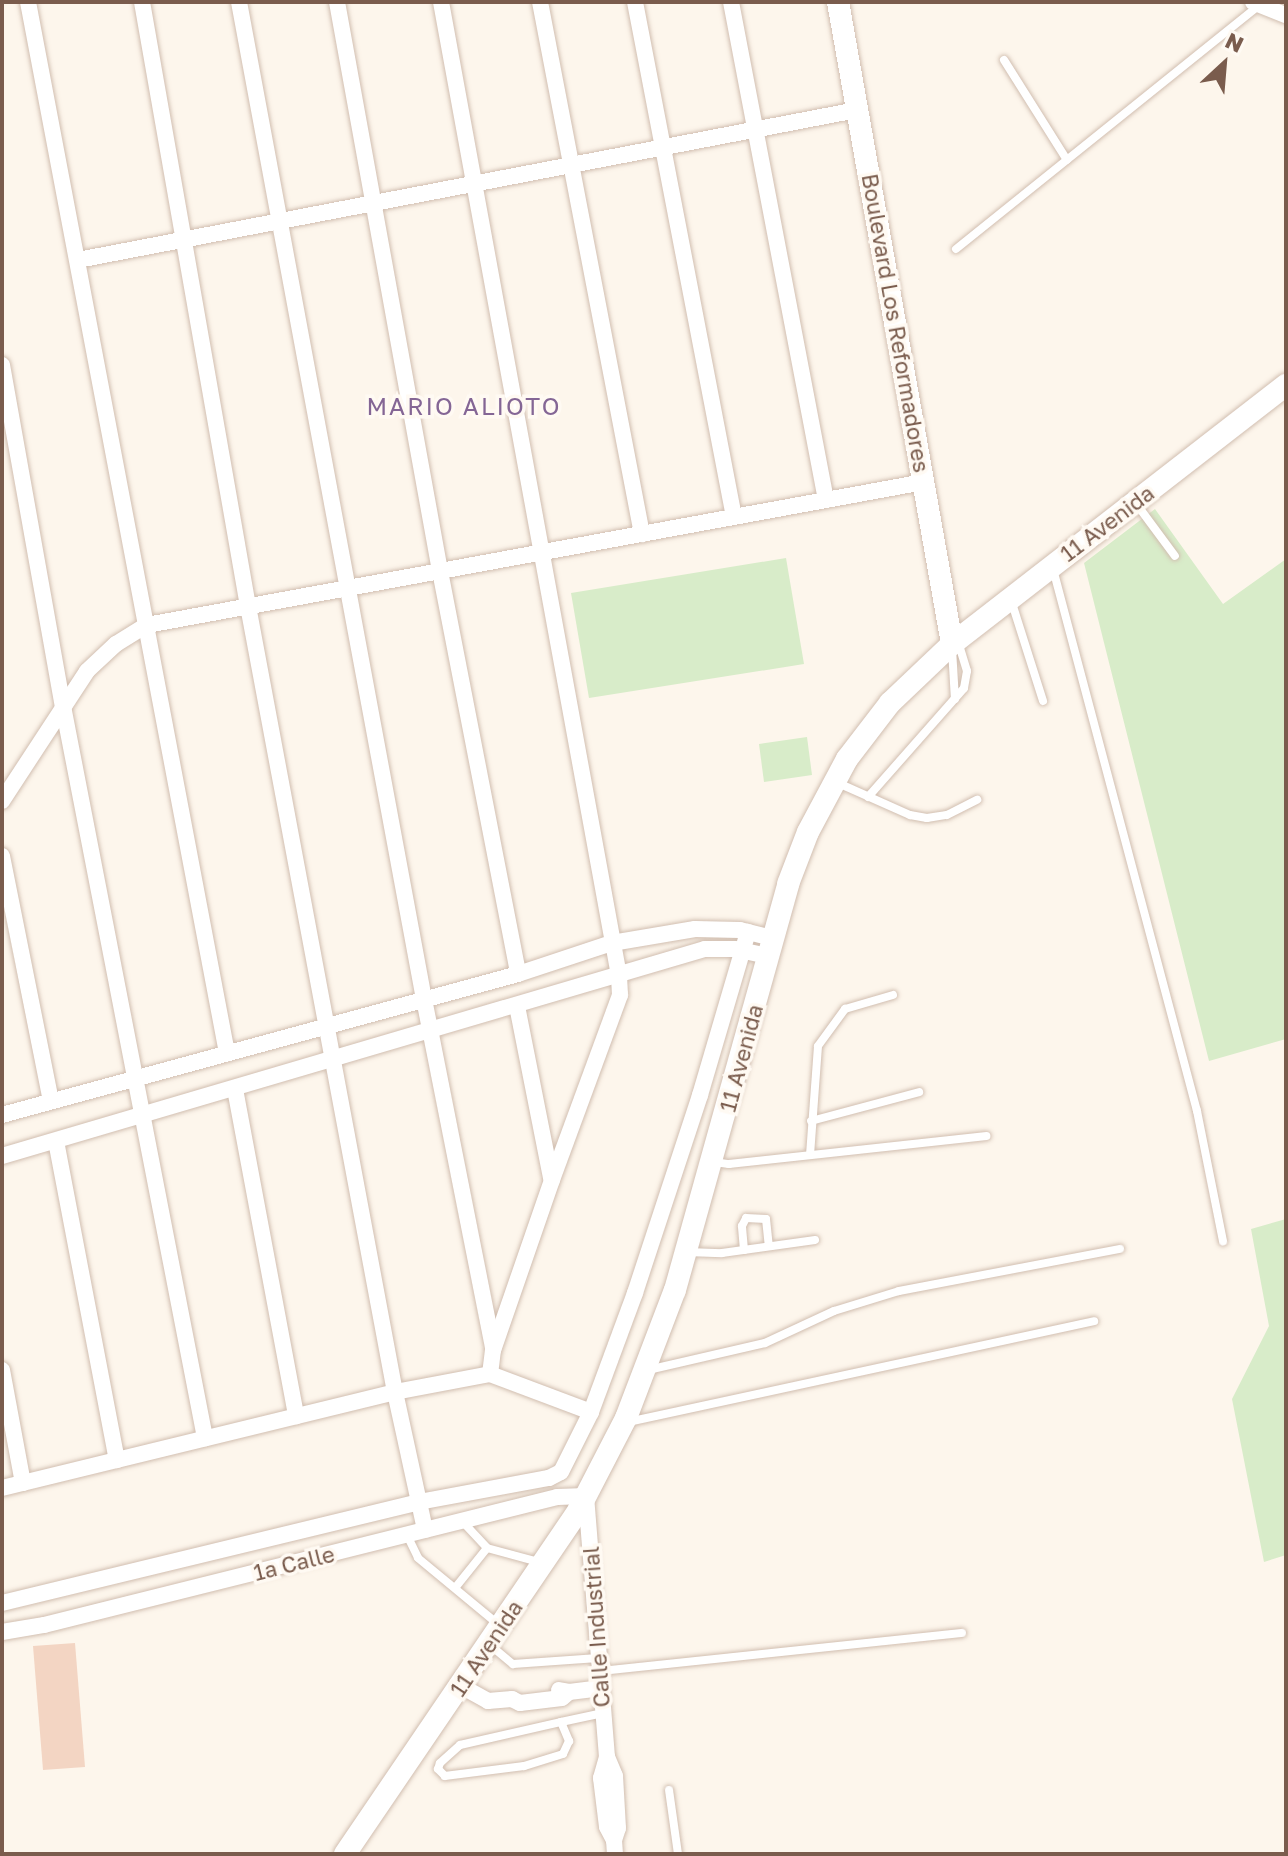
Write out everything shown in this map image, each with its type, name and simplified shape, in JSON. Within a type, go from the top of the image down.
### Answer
[{"type":"main road","name":"Boulevard Los Reformadores","points":[[838,2],[955,642]]},
{"type":"main road","name":"11 Avenida","points":[[345,1854],[544,1563],[586,1496],[623,1423],[686,1252],[770,947],[808,832],[834,781],[890,703],[955,642],[1286,385]]},
{"type":"street","points":[[28,2],[227,1053]]},
{"type":"street","points":[[142,2],[248,606],[395,1392],[425,1530]]},
{"type":"street","points":[[239,2],[430,1032],[493,1350]]},
{"type":"street","points":[[337,2],[440,571],[518,974]]},
{"type":"street","points":[[441,2],[620,995],[493,1350],[490,1374]]},
{"type":"street","points":[[540,2],[642,534]]},
{"type":"street","points":[[635,2],[734,517]]},
{"type":"street","points":[[731,2],[826,500]]},
{"type":"street","points":[[1257,3],[1286,15]]},
{"type":"street","points":[[78,260],[857,110]]},
{"type":"street","points":[[2,365],[63,706],[205,1438]]},
{"type":"street","points":[[2,801],[63,706],[102,656],[147,625],[924,482]]},
{"type":"street","points":[[2,856],[51,1101]]},
{"type":"street","points":[[2,1115],[134,1076],[518,974],[612,943],[695,929],[748,932],[770,947]]},
{"type":"street","points":[[2,1603],[419,1502],[549,1478],[561,1472],[591,1412],[635,1293],[700,1095],[748,932]]},
{"type":"street","points":[[2,1156],[705,949],[770,947]]},
{"type":"street","points":[[517,1006],[552,1180]]},
{"type":"street","points":[[235,1089],[296,1416]]},
{"type":"street","points":[[56,1141],[117,1460]]},
{"type":"street","points":[[2,1370],[23,1483]]},
{"type":"street","points":[[2,1488],[395,1392],[490,1374],[591,1412]]},
{"type":"street","name":"1a Calle","points":[[2,1632],[44,1625],[557,1497],[586,1496]]},
{"type":"street","name":"Calle Industrial","points":[[586,1496],[607,1757],[615,1776],[618,1828],[615,1847]]},
{"type":"street","points":[[461,1686],[488,1701],[512,1699],[520,1703],[562,1698],[599,1672]]},
{"type":"lane","points":[[956,249],[1257,3]]},
{"type":"lane","points":[[1004,60],[1067,160]]},
{"type":"lane","points":[[1135,502],[1175,556]]},
{"type":"lane","points":[[1052,565],[1197,1111],[1223,1241]]},
{"type":"lane","points":[[1011,599],[1043,701]]},
{"type":"lane","points":[[955,642],[955,700]]},
{"type":"lane","points":[[868,797],[955,700],[967,681],[955,642]]},
{"type":"lane","points":[[834,781],[910,815],[927,818],[947,815],[977,800]]},
{"type":"lane","points":[[810,1155],[818,1046],[845,1009],[893,995]]},
{"type":"lane","points":[[811,1121],[919,1092]]},
{"type":"lane","points":[[713,1161],[729,1164],[986,1136]]},
{"type":"lane","points":[[744,1250],[742,1226],[746,1218],[766,1219],[769,1246]]},
{"type":"lane","points":[[686,1252],[744,1250],[815,1240]]},
{"type":"lane","points":[[644,1371],[765,1343],[834,1311],[899,1291],[1120,1249]]},
{"type":"lane","points":[[623,1423],[1094,1321]]},
{"type":"lane","points":[[462,1521],[487,1548],[544,1563]]},
{"type":"lane","points":[[407,1534],[418,1558],[455,1588],[495,1635],[513,1664],[599,1672],[962,1633]]},
{"type":"lane","points":[[455,1588],[487,1548]]},
{"type":"lane","points":[[561,1722],[569,1741],[563,1754],[524,1766],[445,1776],[438,1769],[440,1763],[460,1745],[561,1722],[603,1713]]},
{"type":"lane","points":[[669,1790],[678,1854]]},
{"type":"green space","points":[[1155,509],[1223,604],[1286,559],[1286,1039],[1209,1061],[1084,563]]},
{"type":"green space","points":[[786,558],[804,664],[589,698],[571,593]]},
{"type":"green space","points":[[807,737],[812,775],[764,782],[759,744]]},
{"type":"green space","points":[[1286,1219],[1286,1555],[1264,1562],[1232,1399],[1269,1326],[1251,1229]]},
{"type":"building","points":[[75,1643],[85,1767],[43,1770],[33,1646]]},
{"type":"district","name":"MARIO ALIOTO","points":[[464,406]]}]
